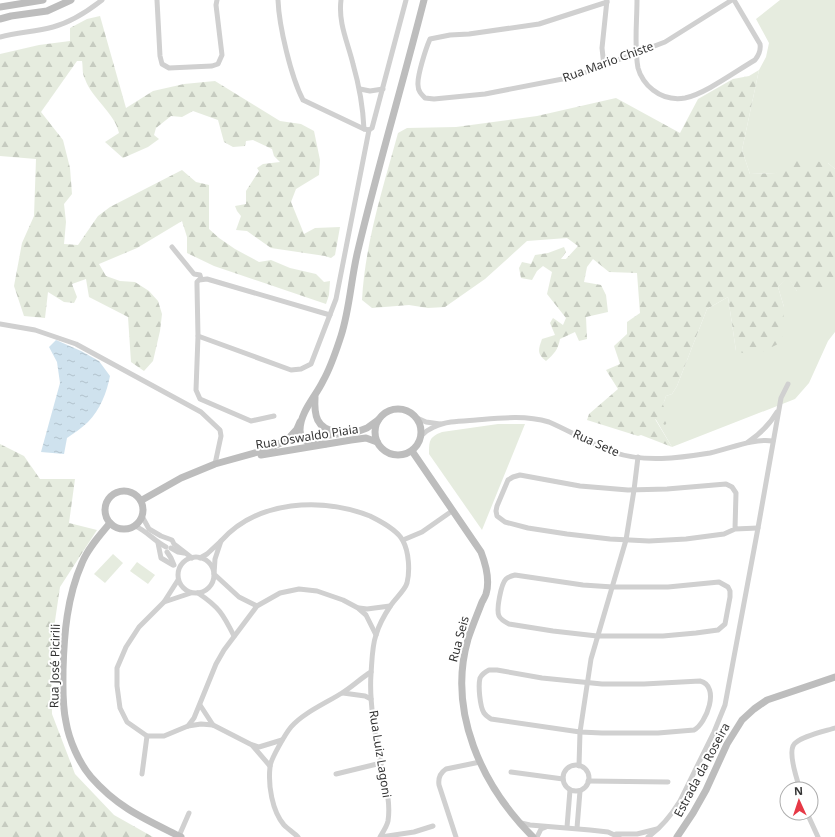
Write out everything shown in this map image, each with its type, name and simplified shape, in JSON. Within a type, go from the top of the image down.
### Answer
[{"type":"street","points":[[0,7],[43,0]]},
{"type":"street","points":[[0,19],[47,11],[71,0]]},
{"type":"street","points":[[0,37],[53,27],[83,13],[102,0]]},
{"type":"street","points":[[157,0],[160,56],[162,64],[169,68],[212,66],[218,64],[222,55],[216,5],[217,0]]},
{"type":"street","points":[[278,0],[286,50],[299,92],[304,100],[367,129],[372,128],[406,0]]},
{"type":"street","points":[[198,336],[292,370],[301,369],[311,364],[336,299],[367,129],[360,89],[343,33],[341,0]]},
{"type":"street","points":[[285,441],[297,429],[330,367],[345,322],[358,250],[424,0]]},
{"type":"street","points":[[638,0],[636,54],[638,69],[647,86],[664,97],[674,98],[686,98],[708,88],[755,60],[759,53],[760,44],[733,0]]},
{"type":"street","name":"Rua Mario Chiste","points":[[607,1],[539,24],[469,34],[450,35],[430,39],[418,84],[420,93],[425,98],[434,99],[485,94],[518,89],[573,77],[665,42],[733,0]]},
{"type":"street","points":[[604,66],[602,48],[607,1]]},
{"type":"street","points":[[360,89],[370,91],[383,89]]},
{"type":"street","points":[[172,247],[194,274],[193,279],[199,281],[206,279],[330,315]]},
{"type":"street","points":[[199,281],[196,390],[200,399],[251,421],[274,416]]},
{"type":"street","points":[[0,324],[35,330],[76,344],[201,412],[220,430],[221,436],[215,464]]},
{"type":"street","points":[[648,837],[674,810],[680,801],[714,732],[725,705],[779,407],[781,398],[788,384]]},
{"type":"street","points":[[315,395],[315,414],[320,423],[330,431],[344,433]]},
{"type":"street","points":[[744,445],[764,429],[773,419],[779,407]]},
{"type":"street","points":[[397,409],[406,410],[416,418],[420,426],[421,436],[418,444],[412,451],[404,455],[394,455],[386,452],[377,442],[375,429],[378,420],[388,411],[397,409]]},
{"type":"street","name":"Rua Sete","points":[[416,418],[426,422],[443,424],[500,418],[523,417],[541,419],[613,452],[652,458],[695,455],[761,441],[773,441]]},
{"type":"street","points":[[301,420],[300,432],[302,438],[315,444],[326,444]]},
{"type":"street","name":"Rua Oswaldo Piaia","points":[[142,500],[181,478],[215,464],[265,450],[285,441],[344,433],[368,428],[378,420]]},
{"type":"street","name":"Rua Sete","points":[[421,436],[427,430],[443,424]]},
{"type":"street","name":"Rua Oswaldo Piaia","points":[[239,458],[366,438],[377,442]]},
{"type":"street","name":"Rua Seis","points":[[412,451],[481,552],[486,572],[486,595],[475,618],[465,653],[462,680],[466,720],[480,762],[498,794],[534,837]]},
{"type":"street","points":[[579,766],[580,732],[586,683],[597,636],[626,540],[638,457]]},
{"type":"street","points":[[735,529],[736,493],[729,485],[722,483],[667,489],[612,490],[580,486],[520,475],[508,480],[496,508],[497,516],[505,522],[567,534],[610,539],[649,541],[686,539],[724,534],[735,529],[758,528]]},
{"type":"street","points":[[120,491],[134,493],[142,500],[144,510],[142,518],[136,526],[124,530],[118,529],[106,518],[105,511],[109,497],[120,491]]},
{"type":"street","points":[[282,740],[259,746],[252,745],[213,725],[201,724],[188,726],[164,736],[147,736],[127,722],[120,708],[116,686],[117,668],[126,647],[140,627],[164,602],[178,580],[179,570],[183,563],[192,558],[200,558],[207,554],[229,532],[240,524],[261,513],[300,505],[328,505],[380,520],[403,540],[407,553],[407,584],[390,606],[376,635],[371,672],[371,699]]},
{"type":"street","points":[[403,540],[422,532],[452,511]]},
{"type":"street","points":[[142,518],[149,528],[161,536],[172,540],[174,544],[192,558]]},
{"type":"street","name":"Rua José Picirili","points":[[110,523],[97,538],[82,562],[69,602],[66,625],[63,701],[66,723],[78,756],[90,776],[113,799],[131,812],[180,836]]},
{"type":"street","points":[[136,526],[144,530],[158,543],[178,552],[184,553]]},
{"type":"street","points":[[161,536],[168,547],[173,565]]},
{"type":"street","points":[[164,602],[191,593],[203,592],[212,585],[215,559],[221,541]]},
{"type":"street","points":[[158,543],[161,558],[179,570]]},
{"type":"street","points":[[200,558],[210,564],[214,574],[239,597],[257,606]]},
{"type":"street","points":[[515,575],[583,585],[613,587],[662,587],[715,582],[722,583],[728,587],[730,594],[725,624],[718,630],[663,636],[597,636],[553,631],[510,624],[504,621],[499,617],[498,611],[503,583],[509,577],[515,575]]},
{"type":"street","points":[[178,580],[181,586],[191,593]]},
{"type":"street","points":[[188,726],[194,718],[200,705],[216,664],[234,636],[257,606],[280,593],[299,589],[317,591],[331,595],[358,608],[366,615],[376,635]]},
{"type":"street","points":[[198,593],[215,606],[224,616],[234,636]]},
{"type":"street","points":[[358,608],[367,609],[390,606]]},
{"type":"street","points":[[493,670],[586,683],[644,684],[704,682],[709,686],[711,695],[704,720],[700,726],[694,730],[620,734],[580,732],[489,718],[482,710],[479,685],[480,678],[482,674],[493,670]]},
{"type":"street","points":[[298,837],[284,824],[275,809],[270,789],[270,766],[282,740],[292,726],[371,672]]},
{"type":"street","name":"Estrada da Roseira","points":[[677,837],[694,813],[727,744],[742,720],[767,700],[835,677]]},
{"type":"street","name":"Rua Luiz Lagoni","points":[[342,693],[365,696],[371,699],[381,763],[386,783],[388,822],[381,837]]},
{"type":"street","points":[[200,705],[213,725]]},
{"type":"street","points":[[798,781],[793,757],[793,746],[801,739],[835,728]]},
{"type":"street","points":[[142,774],[147,736]]},
{"type":"street","points":[[252,745],[270,766]]},
{"type":"street","points":[[456,837],[439,785],[439,778],[442,772],[446,769],[480,762]]},
{"type":"street","points":[[336,774],[381,763]]},
{"type":"street","points":[[572,766],[579,766],[587,772],[588,781],[585,787],[580,791],[570,790],[565,785],[563,779],[566,770],[572,766]]},
{"type":"street","points":[[511,772],[563,779]]},
{"type":"street","points":[[588,781],[668,782]]},
{"type":"street","points":[[567,827],[570,790]]},
{"type":"street","points":[[577,828],[580,791]]},
{"type":"street","points":[[180,836],[189,813]]},
{"type":"street","points":[[811,821],[818,837]]},
{"type":"street","points":[[520,822],[530,825],[577,828],[613,834],[637,834],[658,828]]},
{"type":"street","name":"Rua Luiz Lagoni","points":[[381,837],[414,832],[433,826]]},
{"type":"street","points":[[537,837],[541,829],[551,827]]},
{"type":"street","points":[[613,834],[619,837]]},
{"type":"green space","points":[[780,0],[835,0],[835,169],[828,163],[776,173],[750,174],[742,150],[759,70],[766,57],[769,43],[756,19]]},
{"type":"green space","points":[[100,16],[126,108],[153,91],[184,84],[215,81],[280,121],[301,124],[314,131],[320,160],[319,175],[296,189],[291,202],[304,234],[315,228],[340,227],[335,255],[331,258],[271,248],[247,231],[236,230],[241,216],[235,206],[246,204],[246,191],[259,171],[257,168],[263,164],[280,162],[274,156],[272,149],[253,140],[246,141],[245,146],[233,147],[224,142],[218,120],[193,111],[182,117],[171,116],[156,128],[154,135],[159,139],[148,147],[123,158],[105,142],[119,133],[117,126],[88,86],[83,75],[82,61],[77,61],[41,112],[63,140],[70,168],[72,194],[64,204],[66,222],[64,244],[78,245],[98,216],[110,207],[182,170],[196,182],[209,185],[209,229],[235,249],[259,262],[271,260],[290,268],[316,274],[324,282],[330,281],[329,295],[326,304],[214,266],[187,253],[187,237],[182,221],[137,248],[99,264],[106,276],[120,281],[135,282],[149,291],[158,301],[162,314],[160,331],[153,361],[144,371],[131,362],[128,317],[89,297],[86,279],[72,284],[77,297],[74,303],[64,302],[48,292],[45,318],[24,316],[14,286],[22,243],[34,216],[36,159],[0,156],[0,54],[39,45],[70,41],[70,28],[87,19]]},
{"type":"green space","points":[[759,70],[742,150],[750,174],[776,173],[789,157],[828,163],[835,169],[835,291],[797,291],[788,278],[778,287],[784,307],[782,342],[754,356],[736,351],[728,297],[707,309],[677,386],[672,394],[666,396],[663,405],[670,419],[665,425],[655,419],[672,447],[641,435],[638,436],[587,420],[589,414],[618,389],[606,370],[620,364],[614,346],[627,334],[627,322],[640,313],[637,273],[609,272],[593,259],[587,267],[584,282],[601,285],[606,295],[608,312],[586,317],[587,339],[579,341],[575,332],[560,339],[555,352],[546,361],[541,356],[539,349],[542,339],[555,335],[550,323],[553,318],[563,325],[566,318],[547,294],[552,272],[543,266],[537,271],[532,280],[521,278],[519,268],[522,262],[531,264],[535,255],[548,253],[564,247],[566,252],[561,259],[566,259],[578,246],[567,238],[527,241],[485,279],[445,307],[428,308],[409,305],[372,308],[362,300],[371,237],[398,133],[407,128],[456,127],[537,116],[616,98],[680,133],[698,99],[733,79],[749,76]]},
{"type":"green space","points":[[788,277],[797,291],[835,291],[835,332],[828,341],[809,383],[795,399],[672,447],[655,418],[663,405],[666,396],[672,394],[677,386],[707,309],[728,297],[736,351],[784,307],[778,287]]},
{"type":"green space","points":[[498,424],[525,424],[482,530],[429,454],[429,446],[432,438],[442,432]]},
{"type":"green space","points":[[0,444],[24,456],[40,479],[75,479],[69,523],[97,530],[60,587],[51,648],[52,714],[75,774],[114,815],[153,837],[0,837]]},
{"type":"green space","points":[[113,554],[123,563],[105,583],[94,574]]},
{"type":"green space","points":[[137,562],[155,575],[148,584],[130,571]]},
{"type":"water","points":[[56,340],[99,361],[110,376],[105,394],[99,406],[88,422],[67,438],[64,454],[41,452],[60,383],[57,362],[49,347]]}]
